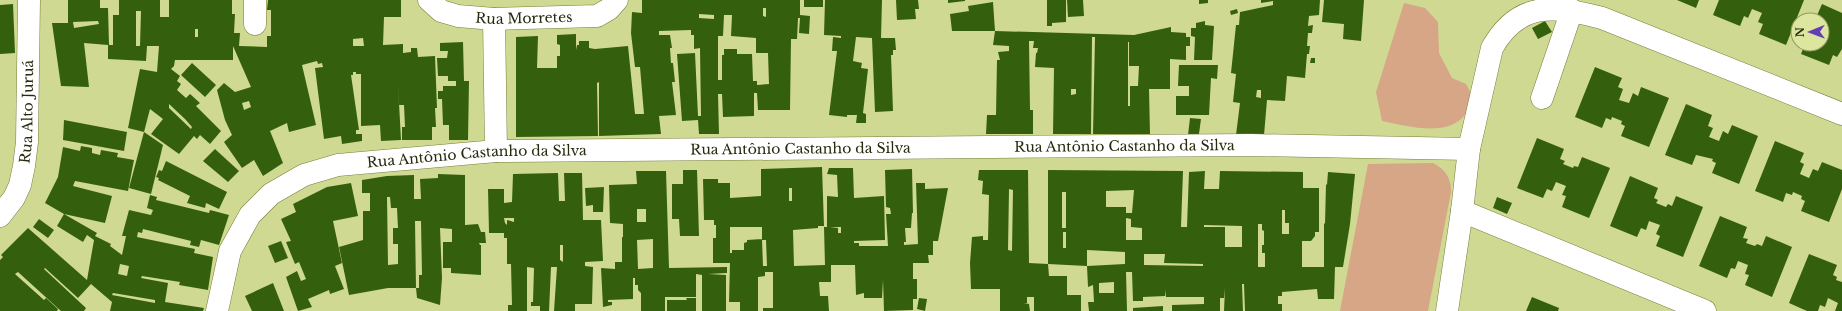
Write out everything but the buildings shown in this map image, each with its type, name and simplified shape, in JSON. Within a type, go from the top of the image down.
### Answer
[{"type":"street","name":"Rua Alto Juruá","points":[[0,216],[14,198],[10,185],[27,142],[29,0]]},
{"type":"street","points":[[255,0],[255,24]]},
{"type":"street","name":"Rua Morretes","points":[[429,0],[440,10],[458,16],[494,19],[597,16],[610,9],[617,0]]},
{"type":"street","points":[[1447,311],[1462,210],[1469,149],[1492,48],[1500,35],[1513,20],[1528,12],[1551,9],[1572,10],[1602,18],[1842,114]]},
{"type":"street","points":[[1542,98],[1572,10]]},
{"type":"street","points":[[494,19],[496,151]]},
{"type":"street","name":"Rua Antônio Castanho da Silva","points":[[217,311],[230,251],[250,215],[271,194],[304,176],[338,165],[496,151],[1251,145],[1469,149]]},
{"type":"street","points":[[1462,210],[1705,311]]},
{"type":"shaded area","points":[[1404,3],[1425,8],[1438,22],[1439,53],[1452,78],[1466,84],[1473,97],[1467,112],[1450,126],[1428,128],[1403,126],[1382,121],[1376,92]]},
{"type":"shaded area","points":[[1433,163],[1447,175],[1451,192],[1428,311],[1340,311],[1368,164]]}]
